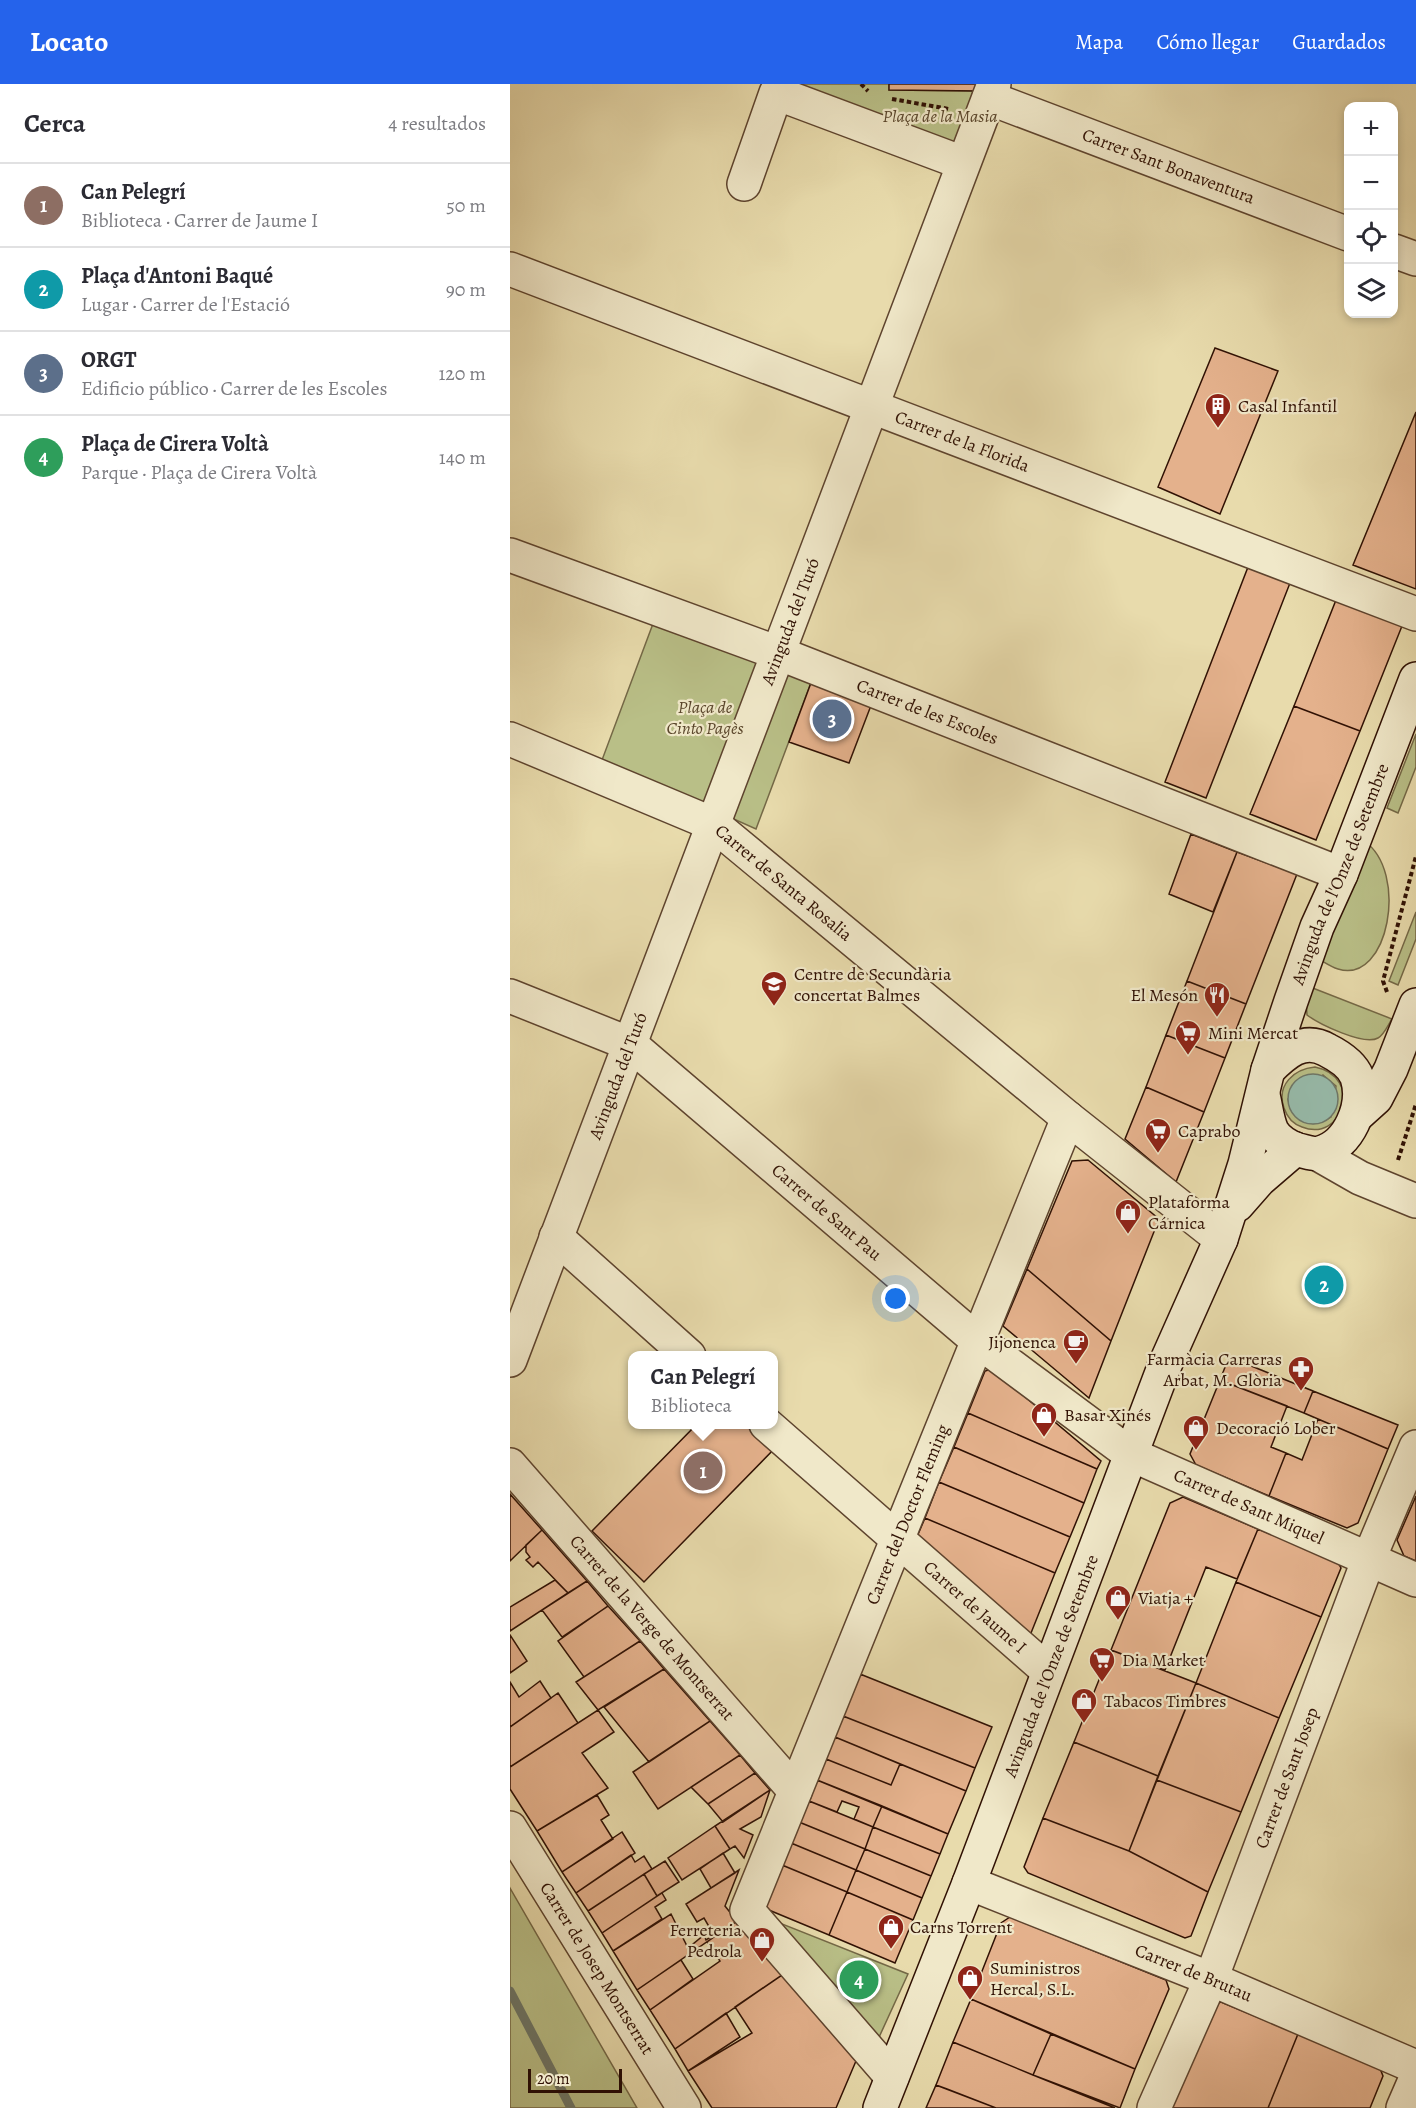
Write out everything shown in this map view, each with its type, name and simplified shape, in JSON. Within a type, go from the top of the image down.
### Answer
[{"type":"street","points":[[744,184],[776,93],[963,163]]},
{"type":"street","name":"Avinguda del Turó","points":[[510,1360],[519,1309],[556,1237],[989,99]]},
{"type":"street","name":"Carrer Sant Bonaventura","points":[[989,99],[1344,232]]},
{"type":"street","points":[[1398,253],[1416,260]]},
{"type":"street","name":"Carrer de la Florida","points":[[510,269],[1416,614]]},
{"type":"street","name":"Carrer de les Escoles","points":[[510,555],[778,653],[1341,874]]},
{"type":"street","name":"Avinguda de l'Onze de Setembre","points":[[1223,1232],[1245,1164],[1266,1082],[1317,927],[1341,874],[1416,680]]},
{"type":"street","name":"Carrer de Santa Rosalia","points":[[510,739],[713,824],[1068,1118],[1223,1232]]},
{"type":"street","name":"Carrer de Sant Pau","points":[[510,996],[630,1044],[978,1341],[1130,1454]]},
{"type":"street","points":[[1356,1116],[1376,1098],[1391,1069],[1415,1008]]},
{"type":"street","points":[[1307,1151],[1338,1144],[1350,1130],[1356,1116],[1359,1095],[1356,1077],[1343,1058],[1322,1047],[1300,1046],[1286,1052],[1266,1082],[1272,1132],[1280,1141],[1405,1196]]},
{"type":"street","name":"Carrer del Doctor Fleming","points":[[892,2077],[747,1910],[1068,1118]]},
{"type":"street","name":"Avinguda de l'Onze de Setembre","points":[[880,2108],[969,1883],[1047,1670],[1164,1367],[1223,1232],[1243,1196],[1307,1151]]},
{"type":"street","points":[[556,1237],[683,1351]]},
{"type":"street","name":"Carrer de Jaume I","points":[[771,1429],[1047,1670]]},
{"type":"street","name":"Carrer de Sant Josep","points":[[1154,2108],[1211,1979],[1368,1561],[1416,1447]]},
{"type":"street","name":"Carrer de Sant Miquel","points":[[1130,1454],[1368,1561],[1416,1580]]},
{"type":"street","name":"Carrer de la Verge de Montserrat","points":[[510,1465],[795,1791]]},
{"type":"street","name":"Carrer de Josep Montserrat","points":[[510,1828],[684,2108]]},
{"type":"street","name":"Carrer de Brutau","points":[[969,1883],[1211,1979],[1416,2067]]},
{"type":"street","points":[[1403,2108],[1416,2078]]},
{"type":"path","points":[[861,84],[873,96]]},
{"type":"path","points":[[884,98],[989,99]]},
{"type":"path","points":[[1415,1008],[1391,1004],[1383,981],[1416,856]]},
{"type":"path","points":[[1405,1196],[1398,1159],[1416,1104]]},
{"type":"green space","name":"Plaça de la Masia","points":[[800,84],[889,84],[889,90],[980,91],[955,148]]},
{"type":"green space","name":"Plaça de Cinto Pagès","points":[[657,613],[815,672],[756,829],[602,760]]},
{"type":"green space","points":[[1416,734],[1416,767],[1398,813],[1387,808]]},
{"type":"green space","points":[[1364,841],[1378,856],[1386,876],[1389,899],[1387,922],[1381,943],[1370,960],[1356,969],[1338,969],[1317,958]]},
{"type":"green space","points":[[1416,912],[1416,939],[1398,985],[1389,981]]},
{"type":"green space","points":[[1305,985],[1392,1019],[1380,1037],[1371,1040],[1342,1033],[1307,1015]]},
{"type":"green space","points":[[1315,1067],[1330,1073],[1339,1083],[1343,1095],[1342,1107],[1337,1118],[1328,1126],[1316,1129],[1302,1127],[1293,1122],[1285,1111],[1282,1100],[1285,1085],[1294,1075],[1307,1068]],"holes":[[[1323,1075],[1336,1086],[1331,1117],[1324,1121],[1304,1122],[1290,1107],[1288,1099]]]},
{"type":"green space","points":[[510,1888],[637,2108],[510,2108]]},
{"type":"green space","points":[[747,1910],[908,1974],[875,2046]]},
{"type":"shaded area","points":[[1308,1074],[1318,1074],[1331,1081],[1338,1094],[1338,1104],[1331,1117],[1318,1124],[1308,1124],[1299,1120],[1292,1113],[1288,1104],[1288,1094],[1292,1085],[1299,1078]]},
{"type":"building","points":[[889,84],[980,84],[980,91],[889,90]]},
{"type":"building","name":"Casal Infantil","points":[[1215,348],[1278,371],[1220,514],[1158,487]]},
{"type":"building","points":[[1416,412],[1416,589],[1353,565]]},
{"type":"building","points":[[1248,567],[1290,583],[1206,798],[1165,782]]},
{"type":"building","points":[[1336,600],[1402,626],[1360,731],[1294,706]]},
{"type":"building","points":[[815,672],[875,695],[849,763],[789,742]]},
{"type":"building","points":[[1294,706],[1360,731],[1316,840],[1250,814]]},
{"type":"building","points":[[1191,834],[1237,852],[1213,912],[1169,894]]},
{"type":"building","points":[[1237,852],[1297,874],[1246,1004],[1187,981]]},
{"type":"building","points":[[1187,981],[1246,1004],[1225,1058],[1166,1035]]},
{"type":"building","points":[[1166,1035],[1225,1058],[1204,1112],[1146,1087]]},
{"type":"building","points":[[1146,1087],[1204,1112],[1176,1182],[1125,1139]]},
{"type":"building","points":[[1088,1160],[1159,1219],[1111,1341],[1027,1269],[1072,1161]]},
{"type":"building","points":[[1027,1269],[1111,1341],[1089,1398],[1003,1326]]},
{"type":"building","points":[[1229,1357],[1313,1391],[1304,1413],[1220,1380]]},
{"type":"building","points":[[992,1369],[1101,1461],[1097,1469],[968,1413],[985,1371]]},
{"type":"building","points":[[1220,1380],[1287,1406],[1271,1447],[1286,1453],[1269,1496],[1196,1465],[1190,1454]]},
{"type":"building","points":[[1313,1391],[1398,1425],[1388,1449],[1304,1413]]},
{"type":"building","points":[[968,1413],[1097,1469],[1084,1503],[954,1447]]},
{"type":"building","points":[[1318,1419],[1388,1449],[1358,1523],[1347,1528],[1269,1496],[1286,1453],[1302,1460]]},
{"type":"building","points":[[692,1429],[762,1429],[778,1445],[644,1582],[592,1531]]},
{"type":"building","points":[[954,1447],[1084,1503],[1070,1537],[939,1482]]},
{"type":"building","points":[[939,1482],[1070,1537],[1055,1573],[925,1518]]},
{"type":"building","points":[[510,1494],[542,1530],[510,1561]]},
{"type":"building","points":[[1416,1496],[1416,1561],[1404,1556],[1397,1540]]},
{"type":"building","points":[[1183,1497],[1258,1529],[1237,1579],[1206,1567],[1165,1670],[1111,1650],[1170,1503]]},
{"type":"building","points":[[925,1518],[1055,1573],[1029,1638],[916,1539]]},
{"type":"building","points":[[1258,1529],[1337,1561],[1341,1568],[1321,1617],[1236,1582]]},
{"type":"building","points":[[542,1530],[587,1581],[568,1593],[538,1562],[533,1567],[526,1560],[530,1557],[526,1552],[526,1545]]},
{"type":"building","points":[[555,1580],[568,1593],[510,1631],[510,1607]]},
{"type":"building","points":[[587,1581],[608,1606],[562,1637],[542,1610]]},
{"type":"building","points":[[1236,1582],[1321,1617],[1279,1718],[1196,1683]]},
{"type":"building","points":[[608,1606],[640,1641],[584,1677],[558,1641]]},
{"type":"building","points":[[510,1635],[527,1661],[510,1673]]},
{"type":"building","points":[[640,1641],[664,1669],[598,1710],[576,1682]]},
{"type":"building","points":[[1111,1650],[1196,1683],[1158,1776],[1074,1742]]},
{"type":"building","points":[[664,1669],[710,1721],[649,1762],[604,1707]]},
{"type":"building","points":[[860,1674],[992,1727],[975,1768],[843,1716]]},
{"type":"building","points":[[540,1681],[551,1698],[510,1727],[510,1682],[519,1697]]},
{"type":"building","points":[[1196,1683],[1279,1718],[1241,1812],[1157,1780]]},
{"type":"building","points":[[558,1693],[578,1723],[510,1767],[510,1727]]},
{"type":"building","points":[[598,1710],[614,1732],[582,1753],[608,1788],[537,1831],[510,1789],[510,1767]]},
{"type":"building","points":[[843,1716],[975,1768],[966,1791],[835,1737]]},
{"type":"building","points":[[710,1721],[740,1755],[658,1809],[633,1772]]},
{"type":"building","points":[[835,1737],[900,1764],[891,1785],[826,1759]]},
{"type":"building","points":[[1074,1742],[1158,1776],[1129,1851],[1043,1818]]},
{"type":"building","points":[[740,1755],[755,1773],[708,1804],[691,1787]]},
{"type":"building","points":[[826,1759],[891,1785],[900,1764],[966,1791],[948,1834],[817,1780]]},
{"type":"building","points":[[755,1773],[770,1790],[723,1822],[708,1804]]},
{"type":"building","points":[[817,1780],[882,1806],[873,1827],[854,1819],[859,1807],[842,1801],[837,1812],[809,1801]]},
{"type":"building","points":[[1157,1780],[1241,1812],[1208,1892],[1129,1851]]},
{"type":"building","points":[[770,1790],[761,1817],[740,1829],[753,1835],[744,1858],[735,1846],[730,1849],[715,1826]]},
{"type":"building","points":[[597,1795],[609,1815],[601,1820],[613,1839],[562,1872],[537,1831]]},
{"type":"building","points":[[809,1801],[873,1827],[865,1849],[799,1822]]},
{"type":"building","points":[[882,1806],[948,1834],[940,1854],[873,1827]]},
{"type":"building","points":[[1043,1818],[1129,1851],[1208,1892],[1191,1936],[1185,1938],[1028,1873],[1024,1867]]},
{"type":"building","points":[[799,1822],[865,1849],[856,1870],[791,1843]]},
{"type":"building","points":[[715,1826],[730,1849],[682,1880],[668,1858]]},
{"type":"building","points":[[873,1827],[940,1854],[931,1876],[865,1849]]},
{"type":"building","points":[[622,1832],[635,1853],[576,1893],[562,1872]]},
{"type":"building","points":[[791,1843],[856,1870],[847,1892],[782,1865]]},
{"type":"building","points":[[865,1849],[931,1876],[922,1898],[856,1870]]},
{"type":"building","points":[[723,1853],[735,1873],[711,1888],[700,1869]]},
{"type":"building","points":[[631,1855],[635,1862],[644,1856],[652,1869],[588,1911],[576,1893]]},
{"type":"building","points":[[665,1861],[679,1882],[657,1896],[644,1874]]},
{"type":"building","points":[[782,1865],[847,1892],[829,1935],[764,1908]]},
{"type":"building","points":[[739,1870],[725,1906],[737,1921],[637,1990],[613,1951],[671,1914],[688,1948],[704,1935],[706,1940],[714,1935],[704,1918],[697,1922],[686,1904]]},
{"type":"building","points":[[856,1870],[922,1898],[913,1920],[847,1892]]},
{"type":"building","points":[[644,1874],[657,1896],[602,1933],[588,1911]]},
{"type":"building","points":[[847,1892],[913,1920],[895,1963],[829,1935]]},
{"type":"building","points":[[662,1893],[666,1900],[655,1907],[662,1919],[613,1951],[602,1933]]},
{"type":"building","points":[[1010,1917],[1166,1980],[1169,1989],[1135,2069],[971,1999],[1001,1923]]},
{"type":"building","points":[[737,1921],[782,1975],[675,2049],[650,2010],[720,1961],[707,1942]]},
{"type":"building","points":[[681,1960],[693,1979],[650,2010],[637,1990]]},
{"type":"building","points":[[782,1975],[856,2061],[836,2108],[712,2108],[688,2071],[752,2033],[735,2007]]},
{"type":"building","points":[[971,1999],[1051,2034],[1033,2075],[953,2042]]},
{"type":"building","points":[[1221,2002],[1298,2034],[1268,2108],[1171,2108],[1213,2005]]},
{"type":"building","points":[[726,2013],[740,2037],[688,2071],[675,2049]]},
{"type":"building","points":[[1051,2034],[1135,2069],[1120,2108],[1033,2075]]},
{"type":"building","points":[[1298,2034],[1379,2066],[1383,2076],[1370,2108],[1268,2108]]},
{"type":"building","points":[[953,2042],[1115,2108],[996,2108],[936,2085]]},
{"type":"building","points":[[936,2085],[947,2089],[996,2108],[926,2108]]},
{"type":"waterway","points":[[510,1991],[571,2108]]},
{"type":"place","name":"Casal Infantil","points":[[1218,429]]},
{"type":"place","name":"ORGT","points":[[832,719]]},
{"type":"place","name":"Centre de Secundària concertat Balmes","points":[[774,1007]]},
{"type":"place","name":"El Mesón","points":[[1217,1018]]},
{"type":"place","name":"Mini Mercat","points":[[1188,1056]]},
{"type":"place","name":"Caprabo","points":[[1158,1154]]},
{"type":"place","name":"Plataforma Cárnica","points":[[1128,1235]]},
{"type":"place","name":"Plaça d'Antoni Baqué","points":[[1324,1285]]},
{"type":"place","name":"Jijonenca","points":[[1076,1365]]},
{"type":"place","name":"Farmàcia Carreras Arbat, M. Glòria","points":[[1301,1392]]},
{"type":"place","name":"Basar Xinés","points":[[1044,1438]]},
{"type":"place","name":"Decoració Lober","points":[[1196,1451]]},
{"type":"place","name":"Can Pelegrí","points":[[703,1471]]},
{"type":"place","name":"Viatja +","points":[[1118,1621]]},
{"type":"place","name":"Dia Market","points":[[1102,1683]]},
{"type":"place","name":"Tabacos Timbres","points":[[1084,1724]]},
{"type":"place","name":"Carns Torrent","points":[[891,1950]]},
{"type":"place","name":"Ferreteria Pedrola","points":[[762,1963]]},
{"type":"place","name":"Plaça de Cirera Voltà","points":[[859,1980]]},
{"type":"place","name":"Suministros Hercal, S.L.","points":[[970,2001]]}]
